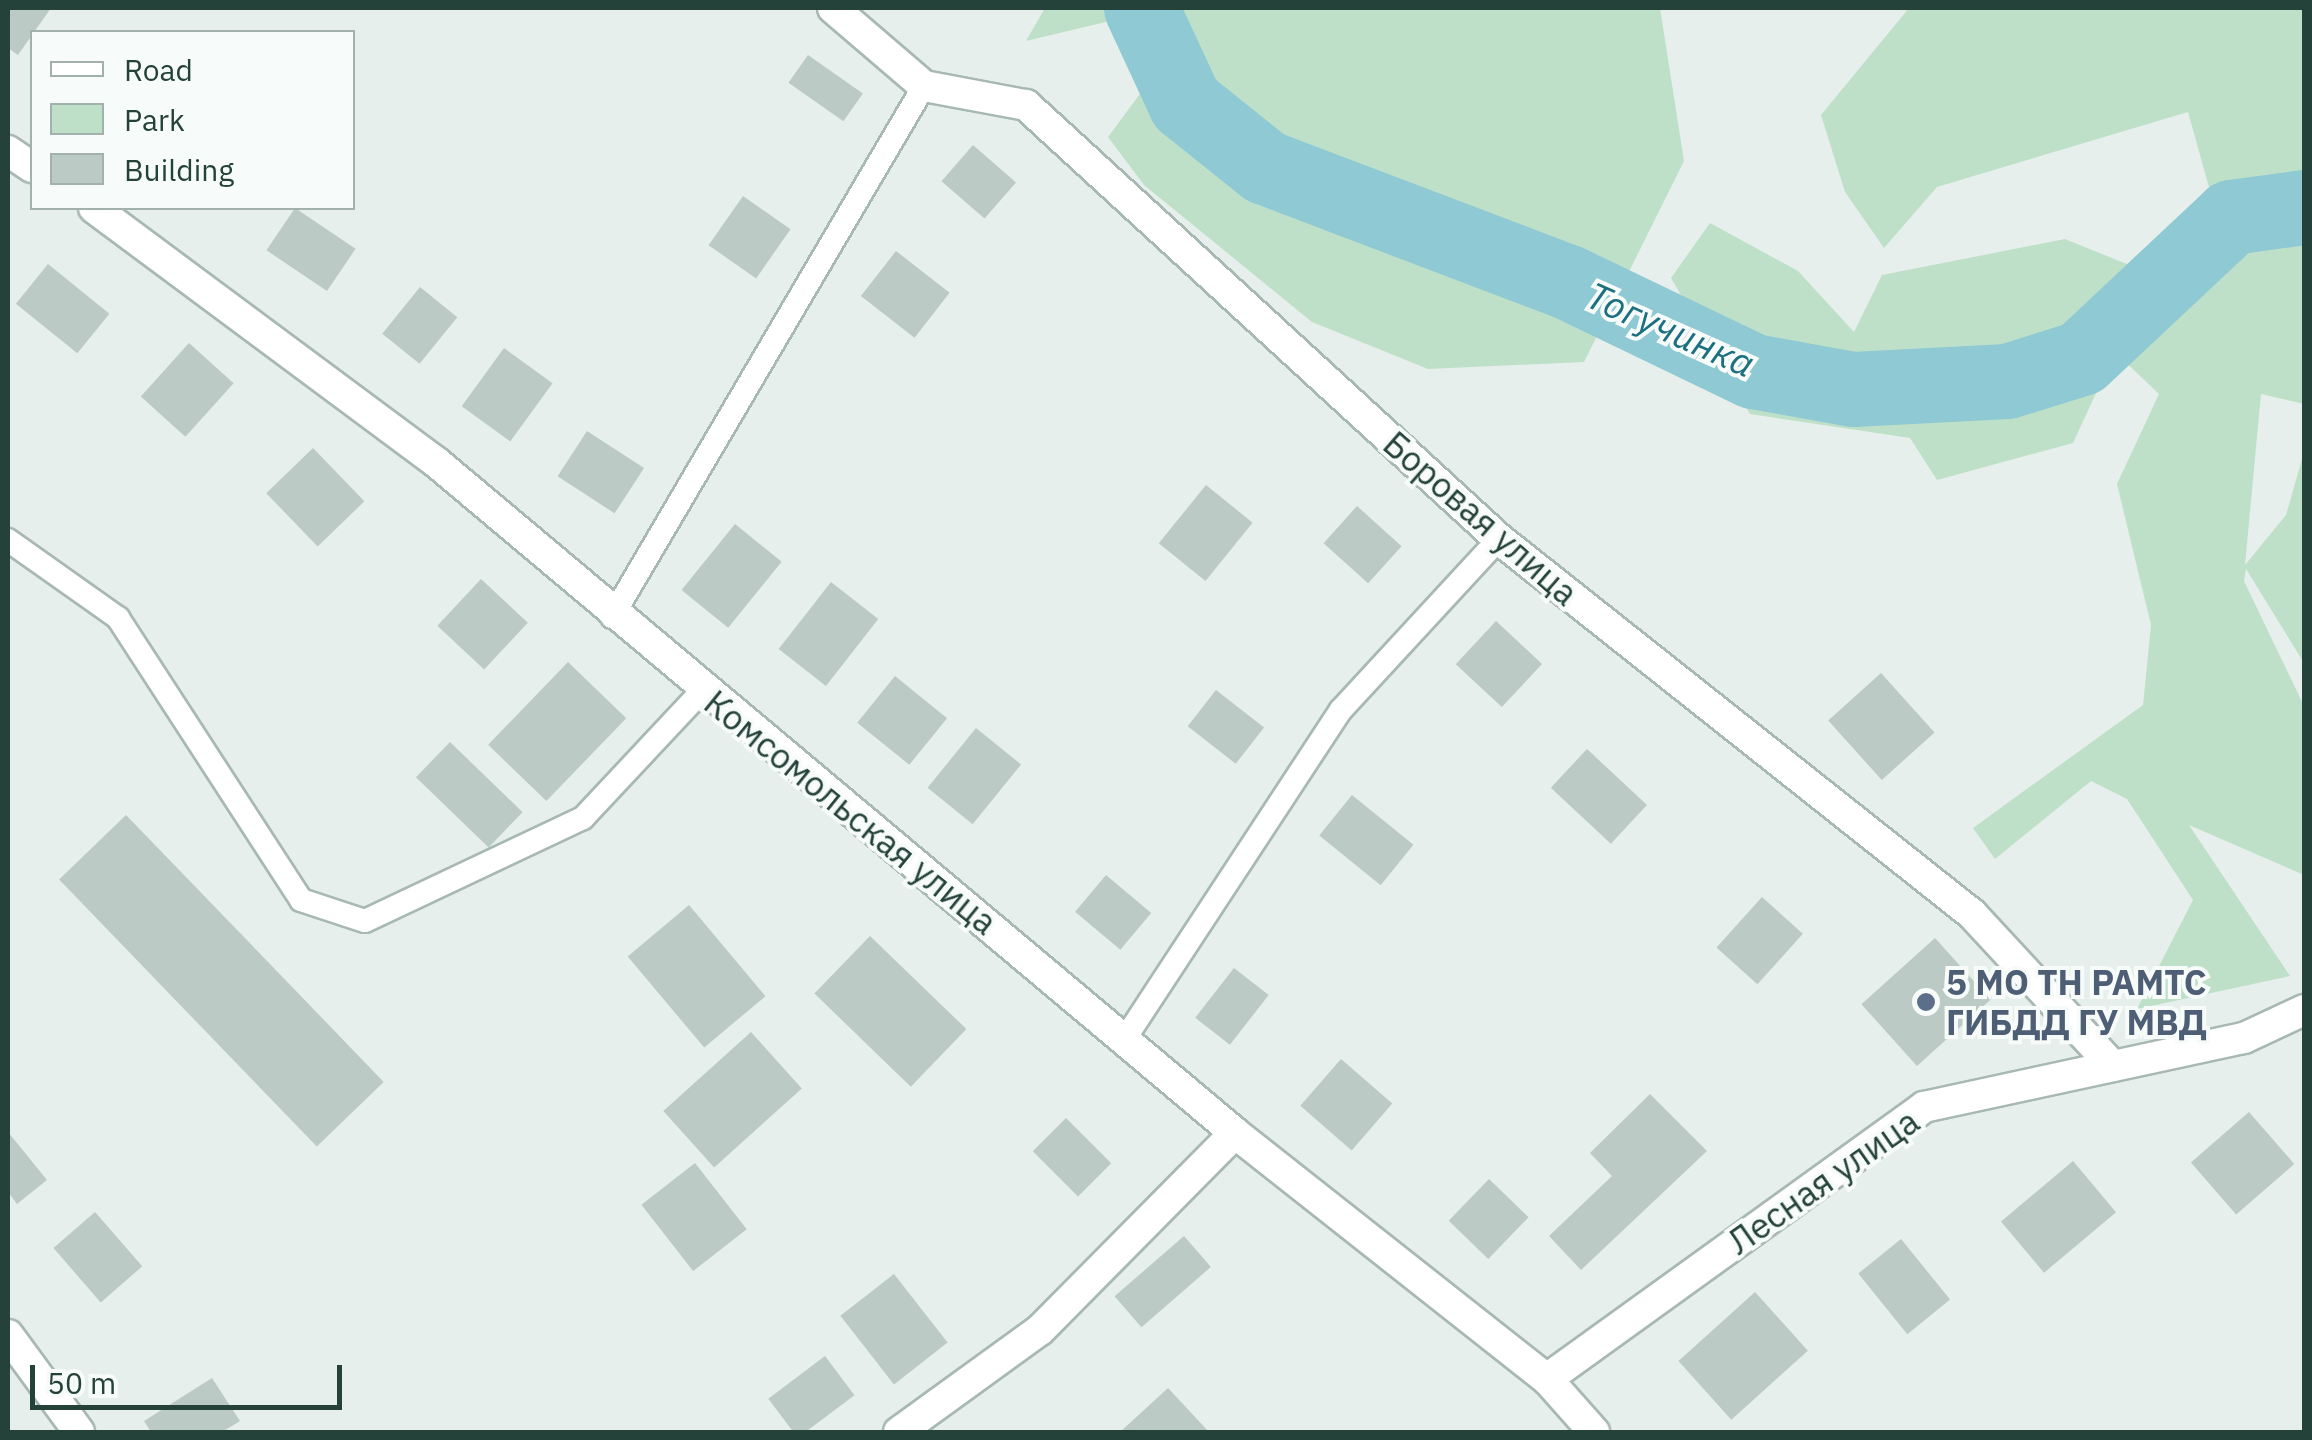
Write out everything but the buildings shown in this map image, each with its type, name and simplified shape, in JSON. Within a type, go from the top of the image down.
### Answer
[{"type":"street","points":[[834,8],[924,86]]},
{"type":"street","name":"Боровая улица","points":[[924,86],[1026,105],[1499,539],[1972,914],[2112,1066]]},
{"type":"street","points":[[8,151],[30,166]]},
{"type":"street","name":"Комсомольская улица","points":[[97,210],[436,462],[612,617],[1126,1037],[1236,1133],[1547,1379],[1594,1432]]},
{"type":"street","name":"Лесная улица","points":[[1547,1379],[1924,1107],[2244,1038],[2304,1010]]},
{"type":"street","points":[[900,1432],[1040,1330],[1236,1133]]},
{"type":"street","points":[[8,1335],[79,1432]]},
{"type":"lane","points":[[612,617],[781,317],[924,86]]},
{"type":"lane","points":[[1126,1037],[1341,710],[1499,539]]},
{"type":"lane","points":[[8,540],[118,618],[301,900],[365,921],[583,818],[702,691]]},
{"type":"green space","points":[[1045,8],[1660,8],[1684,161],[1584,362],[1428,369],[1312,322],[1144,185],[1108,137],[1151,79],[1110,21],[1026,41]]},
{"type":"green space","points":[[1909,8],[2304,8],[2304,404],[2261,394],[2245,565],[2286,515],[2304,452],[2304,663],[2246,569],[2244,581],[2304,706],[2304,875],[2189,825],[2290,976],[2137,1009],[2193,900],[2127,799],[2091,781],[1995,859],[1973,828],[2143,705],[2151,625],[2117,484],[2159,394],[2115,352],[2073,443],[1937,480],[1910,438],[1750,414],[1671,278],[1710,223],[1798,271],[1854,332],[1882,275],[2065,239],[2144,271],[2212,198],[2188,112],[1937,187],[1884,248],[1845,192],[1821,115]]},
{"type":"waterway","name":"Тогучинка","points":[[1141,8],[1185,103],[1265,167],[1568,282],[1753,371],[1853,389],[2007,381],[2081,358],[2231,217],[2304,207]]},
{"type":"place","name":"5 МО ТН РАМТС ГИБДД ГУ МВД","points":[[1926,1002]]}]
